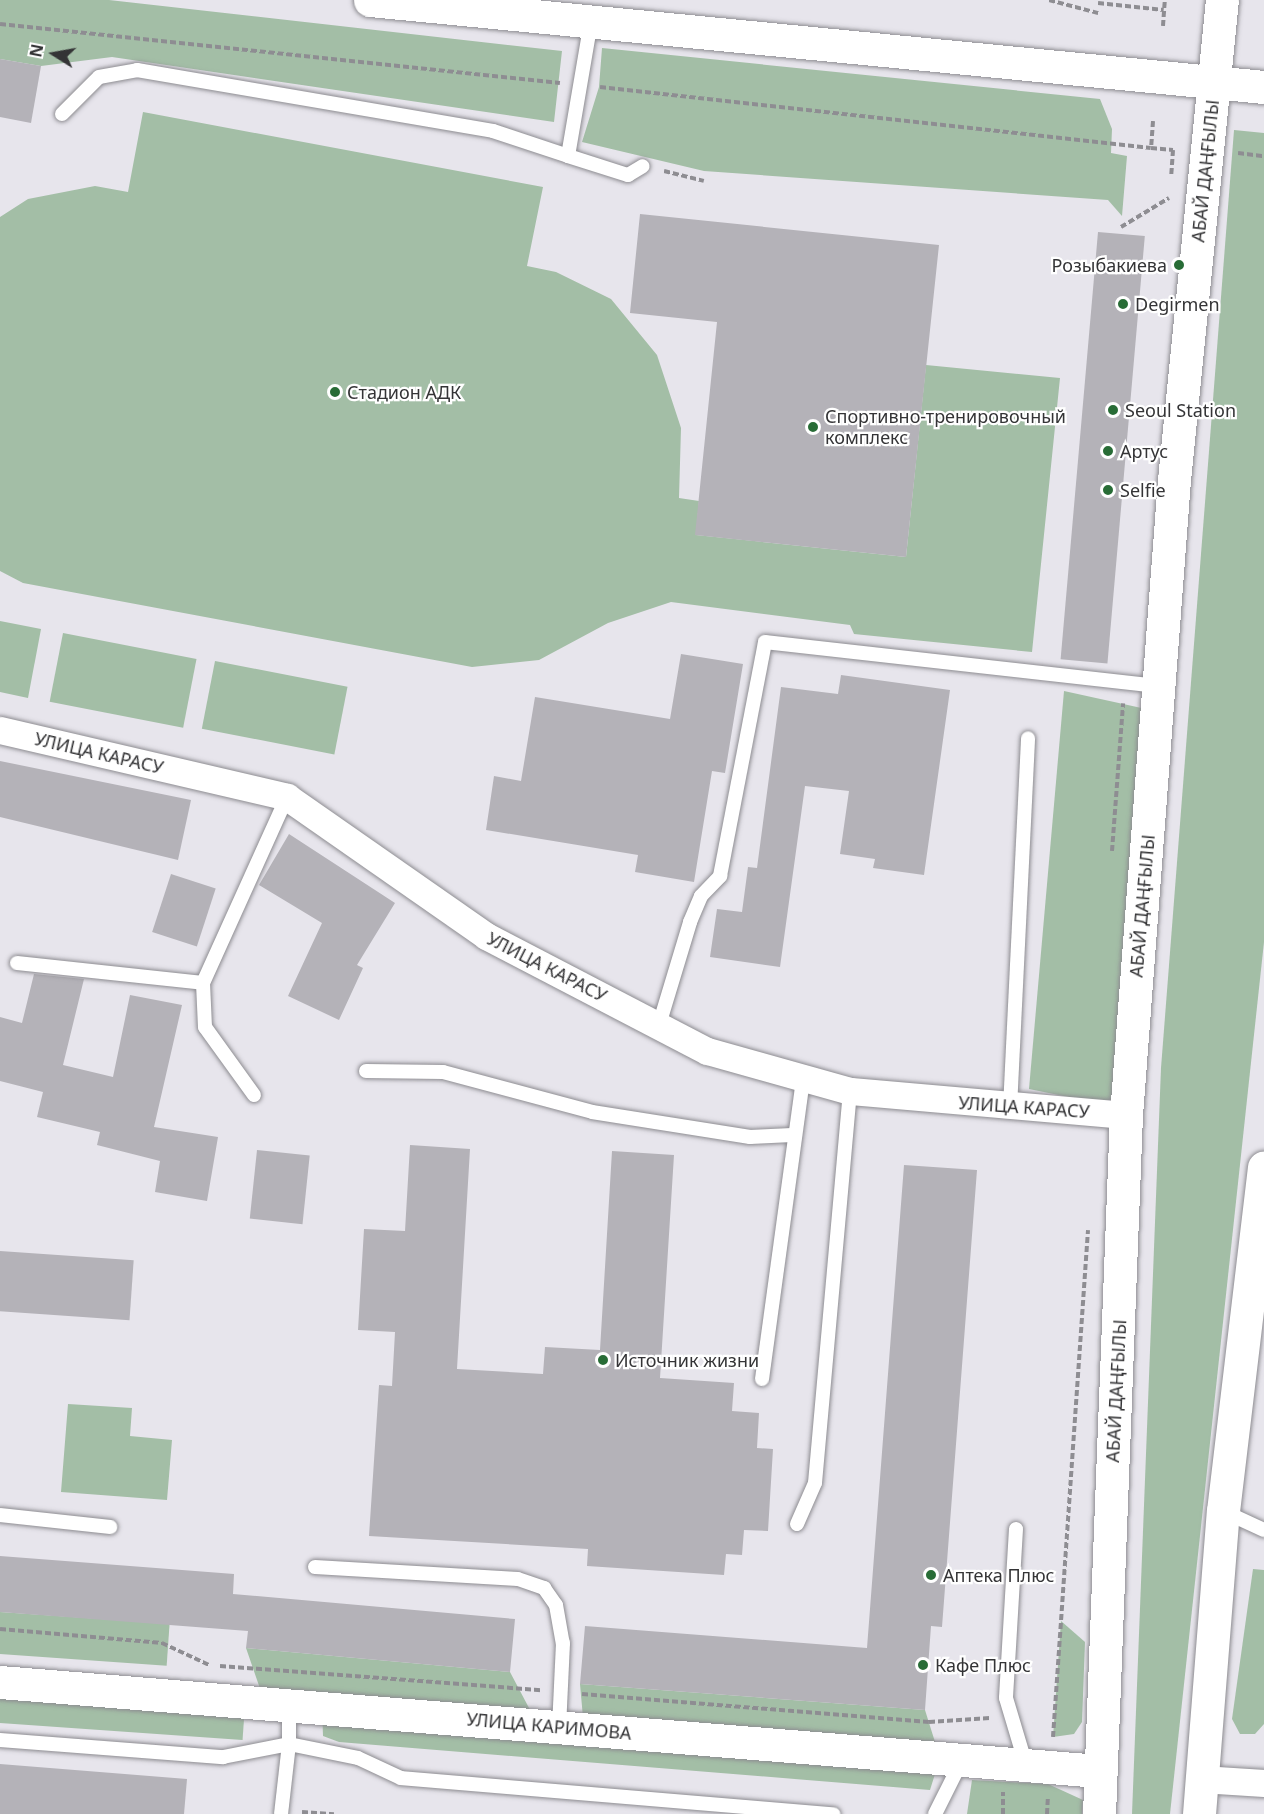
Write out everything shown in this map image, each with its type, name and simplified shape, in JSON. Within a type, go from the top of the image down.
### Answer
[{"type":"main road","points":[[370,0],[1264,87]]},
{"type":"main road","name":"АБАЙ ДАҢҒЫЛЫ","points":[[1099,1814],[1126,1115],[1160,686],[1222,0]]},
{"type":"main road","points":[[1199,1814],[1223,1511],[1258,1273],[1264,1167]]},
{"type":"main road","name":"УЛИЦА КАРИМОВА","points":[[0,1682],[962,1760],[1015,1774],[1099,1771]]},
{"type":"street","name":"УЛИЦА КАРАСУ","points":[[0,730],[287,797],[486,936],[707,1051],[850,1091],[1010,1108],[1126,1115]]},
{"type":"street","points":[[1201,1779],[1264,1783]]},
{"type":"lane","points":[[568,156],[591,21]]},
{"type":"lane","points":[[62,114],[99,77],[137,70],[493,130],[628,175],[644,166]]},
{"type":"lane","points":[[659,1025],[698,904],[720,876],[765,642],[1160,686]]},
{"type":"lane","points":[[1010,1108],[1028,738]]},
{"type":"lane","points":[[254,1095],[205,1027],[203,983],[287,797]]},
{"type":"lane","points":[[17,963],[203,983]]},
{"type":"lane","points":[[366,1071],[443,1072],[592,1112],[750,1137],[792,1135]]},
{"type":"lane","points":[[762,1379],[792,1135],[803,1078]]},
{"type":"lane","points":[[797,1524],[815,1483],[850,1091]]},
{"type":"lane","points":[[1223,1511],[1264,1530]]},
{"type":"lane","points":[[0,1515],[110,1527]]},
{"type":"lane","points":[[1015,1774],[1012,1717],[1006,1698],[1016,1529]]},
{"type":"lane","points":[[315,1567],[518,1579],[544,1588],[556,1605],[564,1643],[558,1692],[559,1727]]},
{"type":"lane","points":[[282,1812],[289,1744],[289,1705]]},
{"type":"lane","points":[[0,1740],[223,1757],[289,1744],[358,1758],[400,1778],[834,1814]]},
{"type":"lane","points":[[935,1814],[962,1760]]},
{"type":"path","points":[[1049,0],[1098,13]]},
{"type":"path","points":[[1163,26],[1165,0]]},
{"type":"path","points":[[1098,3],[1164,10]]},
{"type":"path","points":[[1236,153],[1264,156]]},
{"type":"path","points":[[644,166],[704,181]]},
{"type":"path","points":[[1121,227],[1169,198]]},
{"type":"path","points":[[0,1629],[162,1643],[207,1665],[928,1722],[1012,1717]]},
{"type":"path","points":[[1003,1814],[1015,1774]]},
{"type":"path","points":[[282,1812],[334,1814]]},
{"type":"green space","points":[[0,0],[109,0],[562,51],[554,122],[112,57],[41,66],[0,59]]},
{"type":"green space","points":[[602,48],[1100,99],[1112,129],[1111,153],[1127,156],[1122,216],[1108,200],[704,171],[582,142],[599,87]]},
{"type":"green space","name":"Стадион АДК","points":[[143,112],[543,187],[527,266],[556,272],[611,299],[657,355],[681,428],[679,498],[699,501],[696,535],[906,557],[926,365],[1060,378],[1032,652],[854,634],[850,625],[671,602],[608,623],[539,660],[472,667],[23,583],[0,571],[0,217],[28,199],[95,186],[128,192]]},
{"type":"green space","points":[[1234,130],[1264,133],[1264,942],[1170,1814],[1132,1814],[1161,1068]]},
{"type":"green space","points":[[0,621],[41,629],[28,698],[0,692]]},
{"type":"green space","points":[[63,633],[197,659],[183,728],[50,702]]},
{"type":"green space","points":[[215,661],[348,687],[334,754],[202,729]]},
{"type":"green space","points":[[1064,691],[1146,709],[1121,1097],[1098,1103],[1029,1089]]},
{"type":"green space","points":[[68,1404],[132,1408],[130,1436],[172,1440],[167,1500],[61,1492]]},
{"type":"green space","points":[[1253,1569],[1264,1570],[1264,1724],[1255,1734],[1240,1734],[1232,1719]]},
{"type":"green space","points":[[0,1612],[170,1624],[167,1666],[0,1654]]},
{"type":"green space","points":[[1061,1621],[1085,1642],[1082,1722],[1074,1734],[1053,1737]]},
{"type":"green space","points":[[246,1648],[510,1672],[538,1725],[584,1729],[580,1684],[925,1710],[940,1758],[930,1790],[339,1742],[323,1736],[322,1708],[265,1703]]},
{"type":"green space","points":[[0,1682],[245,1699],[243,1740],[0,1723]]},
{"type":"green space","points":[[972,1780],[1048,1784],[1083,1800],[1082,1814],[967,1814]]},
{"type":"building","points":[[0,59],[41,66],[31,123],[0,117]]},
{"type":"building","name":"Спортивно-тренировочный комплекс","points":[[640,214],[939,245],[906,557],[695,535],[717,322],[630,313]]},
{"type":"building","points":[[1098,232],[1145,236],[1107,663],[1061,659]]},
{"type":"building","points":[[681,654],[743,664],[725,773],[712,771],[694,882],[635,872],[638,855],[486,830],[494,776],[521,781],[535,697],[670,719]]},
{"type":"building","points":[[841,675],[950,690],[924,875],[873,868],[875,859],[840,854],[849,791],[805,786],[780,967],[710,957],[717,909],[742,912],[748,867],[757,868],[781,687],[838,694]]},
{"type":"building","points":[[0,761],[191,800],[178,860],[0,817]]},
{"type":"building","points":[[289,834],[395,903],[357,965],[363,968],[339,1020],[288,996],[322,923],[259,885]]},
{"type":"building","points":[[171,874],[216,889],[197,947],[152,932]]},
{"type":"building","points":[[34,974],[84,979],[63,1065],[113,1077],[130,995],[182,1005],[154,1127],[218,1137],[207,1201],[155,1192],[160,1161],[97,1145],[100,1132],[37,1117],[43,1092],[0,1081],[0,1017],[22,1023]]},
{"type":"building","name":"Источник жизни","points":[[410,1145],[470,1149],[457,1369],[543,1374],[545,1347],[600,1350],[612,1151],[674,1155],[660,1378],[734,1383],[732,1411],[759,1413],[757,1448],[773,1449],[768,1531],[744,1530],[742,1555],[726,1554],[724,1575],[587,1566],[588,1549],[369,1536],[379,1385],[392,1386],[395,1332],[358,1330],[364,1229],[405,1231]]},
{"type":"building","points":[[257,1150],[310,1156],[302,1224],[250,1219]]},
{"type":"building","points":[[904,1165],[977,1170],[942,1627],[931,1626],[925,1710],[580,1684],[585,1626],[867,1648]]},
{"type":"building","points":[[0,1251],[134,1260],[129,1320],[0,1311]]},
{"type":"building","points":[[0,1556],[234,1574],[233,1594],[515,1619],[510,1672],[246,1648],[248,1631],[0,1612]]},
{"type":"building","points":[[0,1764],[187,1779],[184,1814],[0,1814]]},
{"type":"place","name":"Розыбакиева","points":[[1179,265]]},
{"type":"place","name":"Degirmen","points":[[1123,304]]},
{"type":"place","name":"Стадион АДК","points":[[335,392]]},
{"type":"place","name":"Seoul Station","points":[[1113,410]]},
{"type":"place","name":"Спортивно-тренировочный комплекс","points":[[813,427]]},
{"type":"place","name":"Артус","points":[[1108,451]]},
{"type":"place","name":"Selfie","points":[[1108,490]]},
{"type":"place","name":"Источник жизни","points":[[603,1360]]},
{"type":"place","name":"Аптека Плюс","points":[[931,1575]]},
{"type":"place","name":"Кафе Плюс","points":[[923,1665]]}]
